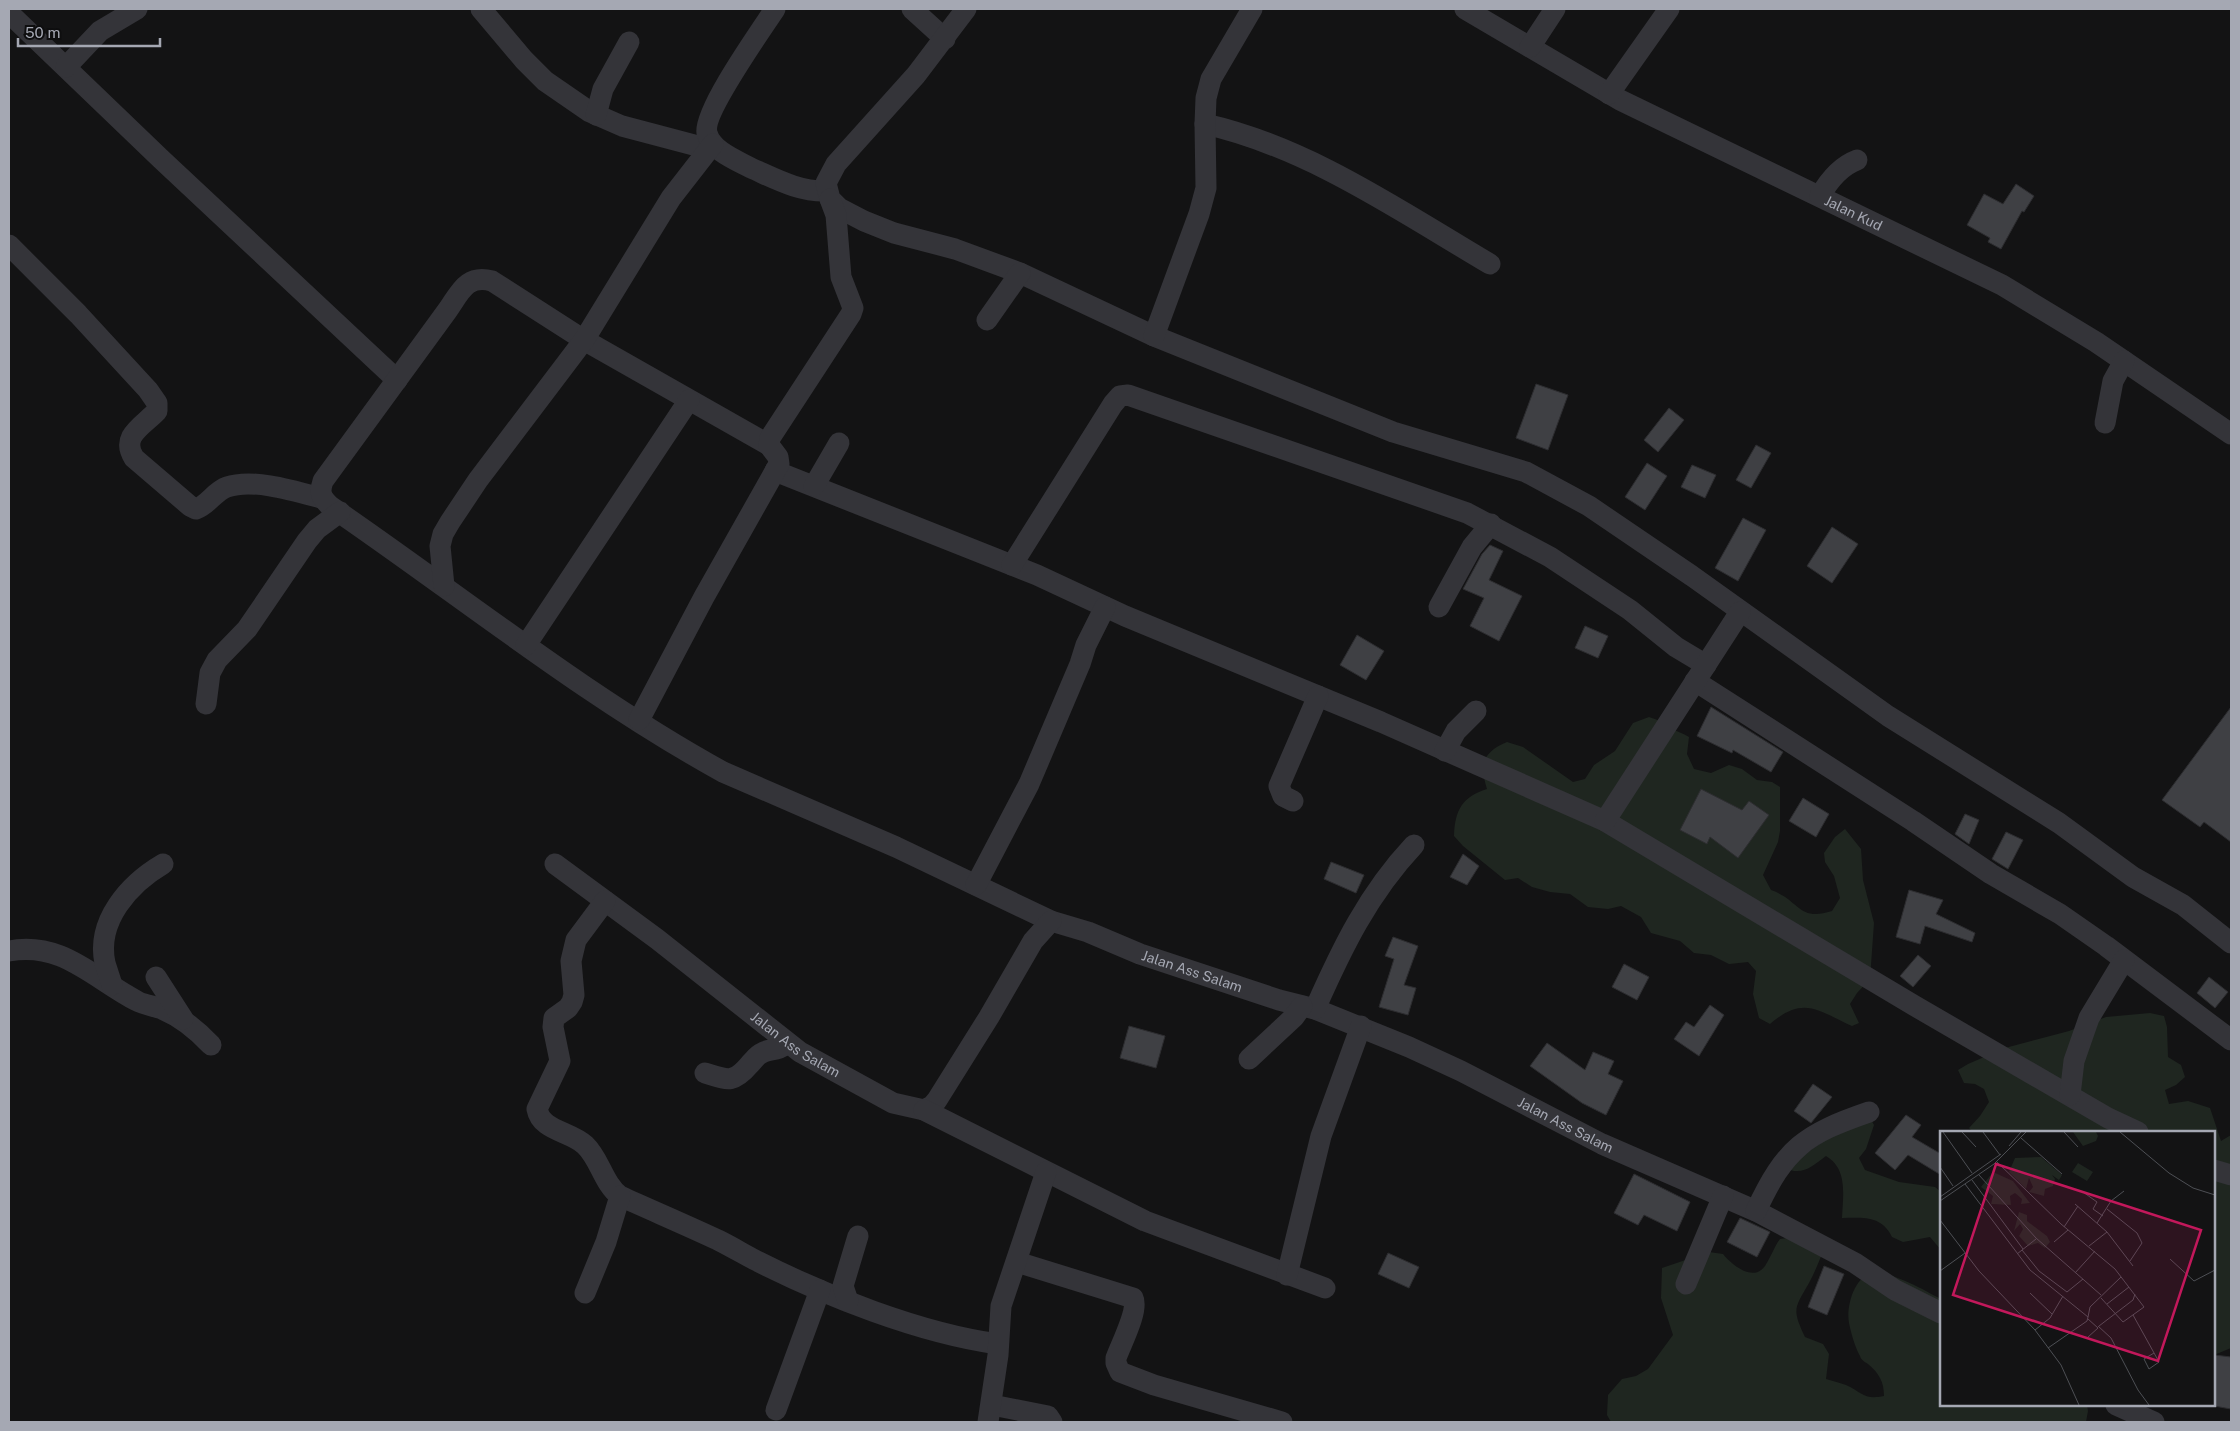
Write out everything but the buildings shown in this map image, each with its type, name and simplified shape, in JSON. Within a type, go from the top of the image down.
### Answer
[{"type":"street","points":[[66,67],[100,31],[136,9]]},
{"type":"street","points":[[481,9],[524,60],[546,81],[596,114],[622,126],[658,137],[711,147],[790,186],[828,195],[840,208],[894,233],[955,249],[1020,273],[1154,336],[1393,432],[1532,475],[1590,506],[1692,576],[1888,716],[2059,823],[2132,877],[2183,905],[2231,943]]},
{"type":"street","points":[[711,147],[707,132],[709,118],[722,92],[775,9]]},
{"type":"street","points":[[912,9],[944,39]]},
{"type":"street","points":[[769,445],[770,438],[851,314],[853,308],[841,277],[836,215],[828,195],[826,183],[836,164],[916,75],[966,9]]},
{"type":"street","points":[[1154,336],[1199,214],[1206,188],[1205,124],[1206,98],[1210,79],[1252,9]]},
{"type":"street","name":"Jalan Kud","points":[[1465,9],[1609,94],[2002,285],[2124,361],[2231,434]]},
{"type":"street","points":[[1530,47],[1555,9]]},
{"type":"street","points":[[1609,94],[1669,9]]},
{"type":"street","points":[[9,13],[397,380]]},
{"type":"street","points":[[596,114],[604,89],[629,42]]},
{"type":"street","points":[[1205,124],[1277,147],[1320,167],[1403,212],[1490,264]]},
{"type":"street","points":[[444,586],[440,546],[443,534],[450,522],[478,480],[584,340],[671,198],[711,147]]},
{"type":"street","points":[[1820,196],[1828,183],[1845,167],[1857,160]]},
{"type":"street","points":[[9,245],[78,314],[148,390],[157,403],[157,411],[133,434],[128,441],[128,449],[134,458],[196,509],[225,487],[244,484],[294,490],[322,498],[320,490],[324,481],[468,283],[476,279],[492,281],[584,340],[769,445],[778,457],[779,464],[704,597],[638,720]]},
{"type":"street","points":[[987,320],[1020,273]]},
{"type":"street","points":[[2105,423],[2113,381],[2124,361]]},
{"type":"street","points":[[1012,565],[1113,404],[1120,396],[1128,395],[1467,513],[1491,524],[1550,557],[1630,610],[1676,647],[1700,673],[1991,874],[2060,914],[2231,1040]]},
{"type":"street","points":[[526,644],[689,400]]},
{"type":"street","points":[[814,486],[839,443]]},
{"type":"street","points":[[775,471],[1012,565],[1105,607],[1318,696],[1605,821],[1916,1006],[2136,1131]]},
{"type":"street","name":"Jalan Ass Salam","points":[[322,498],[526,644],[638,720],[698,758],[732,776],[896,847],[1052,920],[1107,939],[1140,954],[1308,1007],[1361,1026],[1461,1071],[1602,1144],[1756,1211],[1855,1263],[1895,1290],[1940,1312]]},
{"type":"street","points":[[206,704],[210,672],[217,660],[248,629],[307,541],[317,529],[340,512]]},
{"type":"street","points":[[1439,607],[1472,547],[1491,524]]},
{"type":"street","points":[[976,885],[1029,784],[1084,652],[1105,607]]},
{"type":"street","points":[[1605,821],[1740,612]]},
{"type":"street","points":[[1293,801],[1282,796],[1279,786],[1318,696]]},
{"type":"street","points":[[1445,751],[1456,730],[1476,712]]},
{"type":"street","points":[[1249,1059],[1294,1017],[1308,1007],[1362,912],[1386,876],[1414,845]]},
{"type":"street","points":[[112,985],[105,961],[107,924],[123,898],[134,885],[163,864]]},
{"type":"street","name":"Jalan Ass Salam","points":[[555,864],[657,939],[787,1043],[809,1058],[893,1103],[924,1110],[1144,1221],[1325,1288]]},
{"type":"street","points":[[605,901],[576,940],[571,961],[574,995],[568,1008],[554,1018],[553,1027],[560,1061],[537,1109],[539,1117],[544,1123],[585,1145],[609,1184],[620,1196],[716,1239],[820,1290],[921,1327],[998,1344]]},
{"type":"street","points":[[924,1110],[932,1106],[937,1100],[989,1017],[1033,941],[1052,920]]},
{"type":"street","points":[[9,951],[25,948],[58,954],[138,1002],[163,1010],[185,1022],[211,1045]]},
{"type":"street","points":[[2070,1095],[2074,1061],[2090,1018],[2124,960]]},
{"type":"street","points":[[156,977],[185,1022]]},
{"type":"street","points":[[1287,1275],[1320,1136],[1361,1026]]},
{"type":"street","points":[[705,1073],[731,1079],[739,1076],[759,1054],[764,1051],[777,1050],[787,1043]]},
{"type":"street","points":[[1756,1211],[1767,1187],[1784,1161],[1802,1142],[1813,1134],[1869,1112]]},
{"type":"street","points":[[2215,1170],[2231,1176]]},
{"type":"street","points":[[1046,1172],[1001,1306],[990,1414],[1048,1416],[1052,1422]]},
{"type":"street","points":[[584,1293],[606,1242],[620,1196]]},
{"type":"street","points":[[1686,1284],[1723,1196]]},
{"type":"street","points":[[848,1300],[843,1286],[858,1236]]},
{"type":"street","points":[[1017,1262],[1132,1298],[1133,1314],[1116,1358],[1116,1366],[1120,1372],[1154,1385],[1282,1422]]},
{"type":"street","points":[[776,1410],[820,1290]]},
{"type":"street","points":[[2118,1406],[2154,1422]]},
{"type":"shaded area","points":[[1649,717],[1689,737],[1687,754],[1694,769],[1711,773],[1729,765],[1742,769],[1757,780],[1772,782],[1780,787],[1780,831],[1778,842],[1763,875],[1771,890],[1781,894],[1805,912],[1821,914],[1832,911],[1840,898],[1834,876],[1825,862],[1824,853],[1835,837],[1845,829],[1861,849],[1863,880],[1874,923],[1870,979],[1850,1004],[1859,1023],[1852,1026],[1820,1011],[1802,1008],[1782,1015],[1770,1024],[1759,1018],[1753,994],[1756,971],[1748,962],[1729,964],[1711,955],[1694,953],[1680,941],[1651,933],[1641,917],[1621,906],[1608,909],[1588,907],[1570,894],[1550,892],[1532,887],[1518,878],[1505,880],[1463,846],[1454,836],[1456,819],[1462,806],[1471,796],[1487,789],[1483,766],[1488,755],[1499,746],[1507,742],[1523,747],[1573,782],[1585,779],[1594,765],[1615,751],[1633,723]]},
{"type":"shaded area","points":[[2150,1013],[2164,1016],[2167,1027],[2168,1057],[2181,1065],[2185,1077],[2176,1085],[2165,1090],[2169,1104],[2188,1101],[2210,1108],[2221,1141],[2231,1135],[2231,1348],[2215,1355],[2215,1131],[1972,1131],[1969,1128],[1989,1102],[1984,1089],[1975,1084],[1964,1083],[1958,1070],[2005,1048],[2069,1031],[2106,1017]]},
{"type":"shaded area","points":[[1867,1112],[1874,1125],[1866,1149],[1859,1158],[1865,1170],[1899,1182],[1935,1187],[1940,1191],[1940,1249],[1930,1237],[1903,1242],[1892,1237],[1888,1230],[1877,1221],[1864,1218],[1842,1218],[1843,1183],[1841,1175],[1833,1161],[1826,1156],[1802,1171],[1784,1168]]},
{"type":"shaded area","points":[[1802,1236],[1822,1254],[1796,1309],[1805,1337],[1823,1344],[1829,1354],[1826,1379],[1846,1385],[1864,1395],[1872,1397],[1884,1396],[1883,1386],[1878,1374],[1862,1360],[1858,1352],[1848,1316],[1850,1301],[1861,1279],[1874,1273],[1882,1273],[1908,1282],[1940,1298],[1940,1406],[2087,1406],[2086,1422],[1611,1422],[1607,1415],[1608,1395],[1622,1379],[1636,1376],[1648,1369],[1673,1335],[1661,1298],[1662,1268],[1709,1252],[1723,1254],[1737,1267],[1754,1273],[1760,1271],[1765,1266],[1780,1239]]}]
